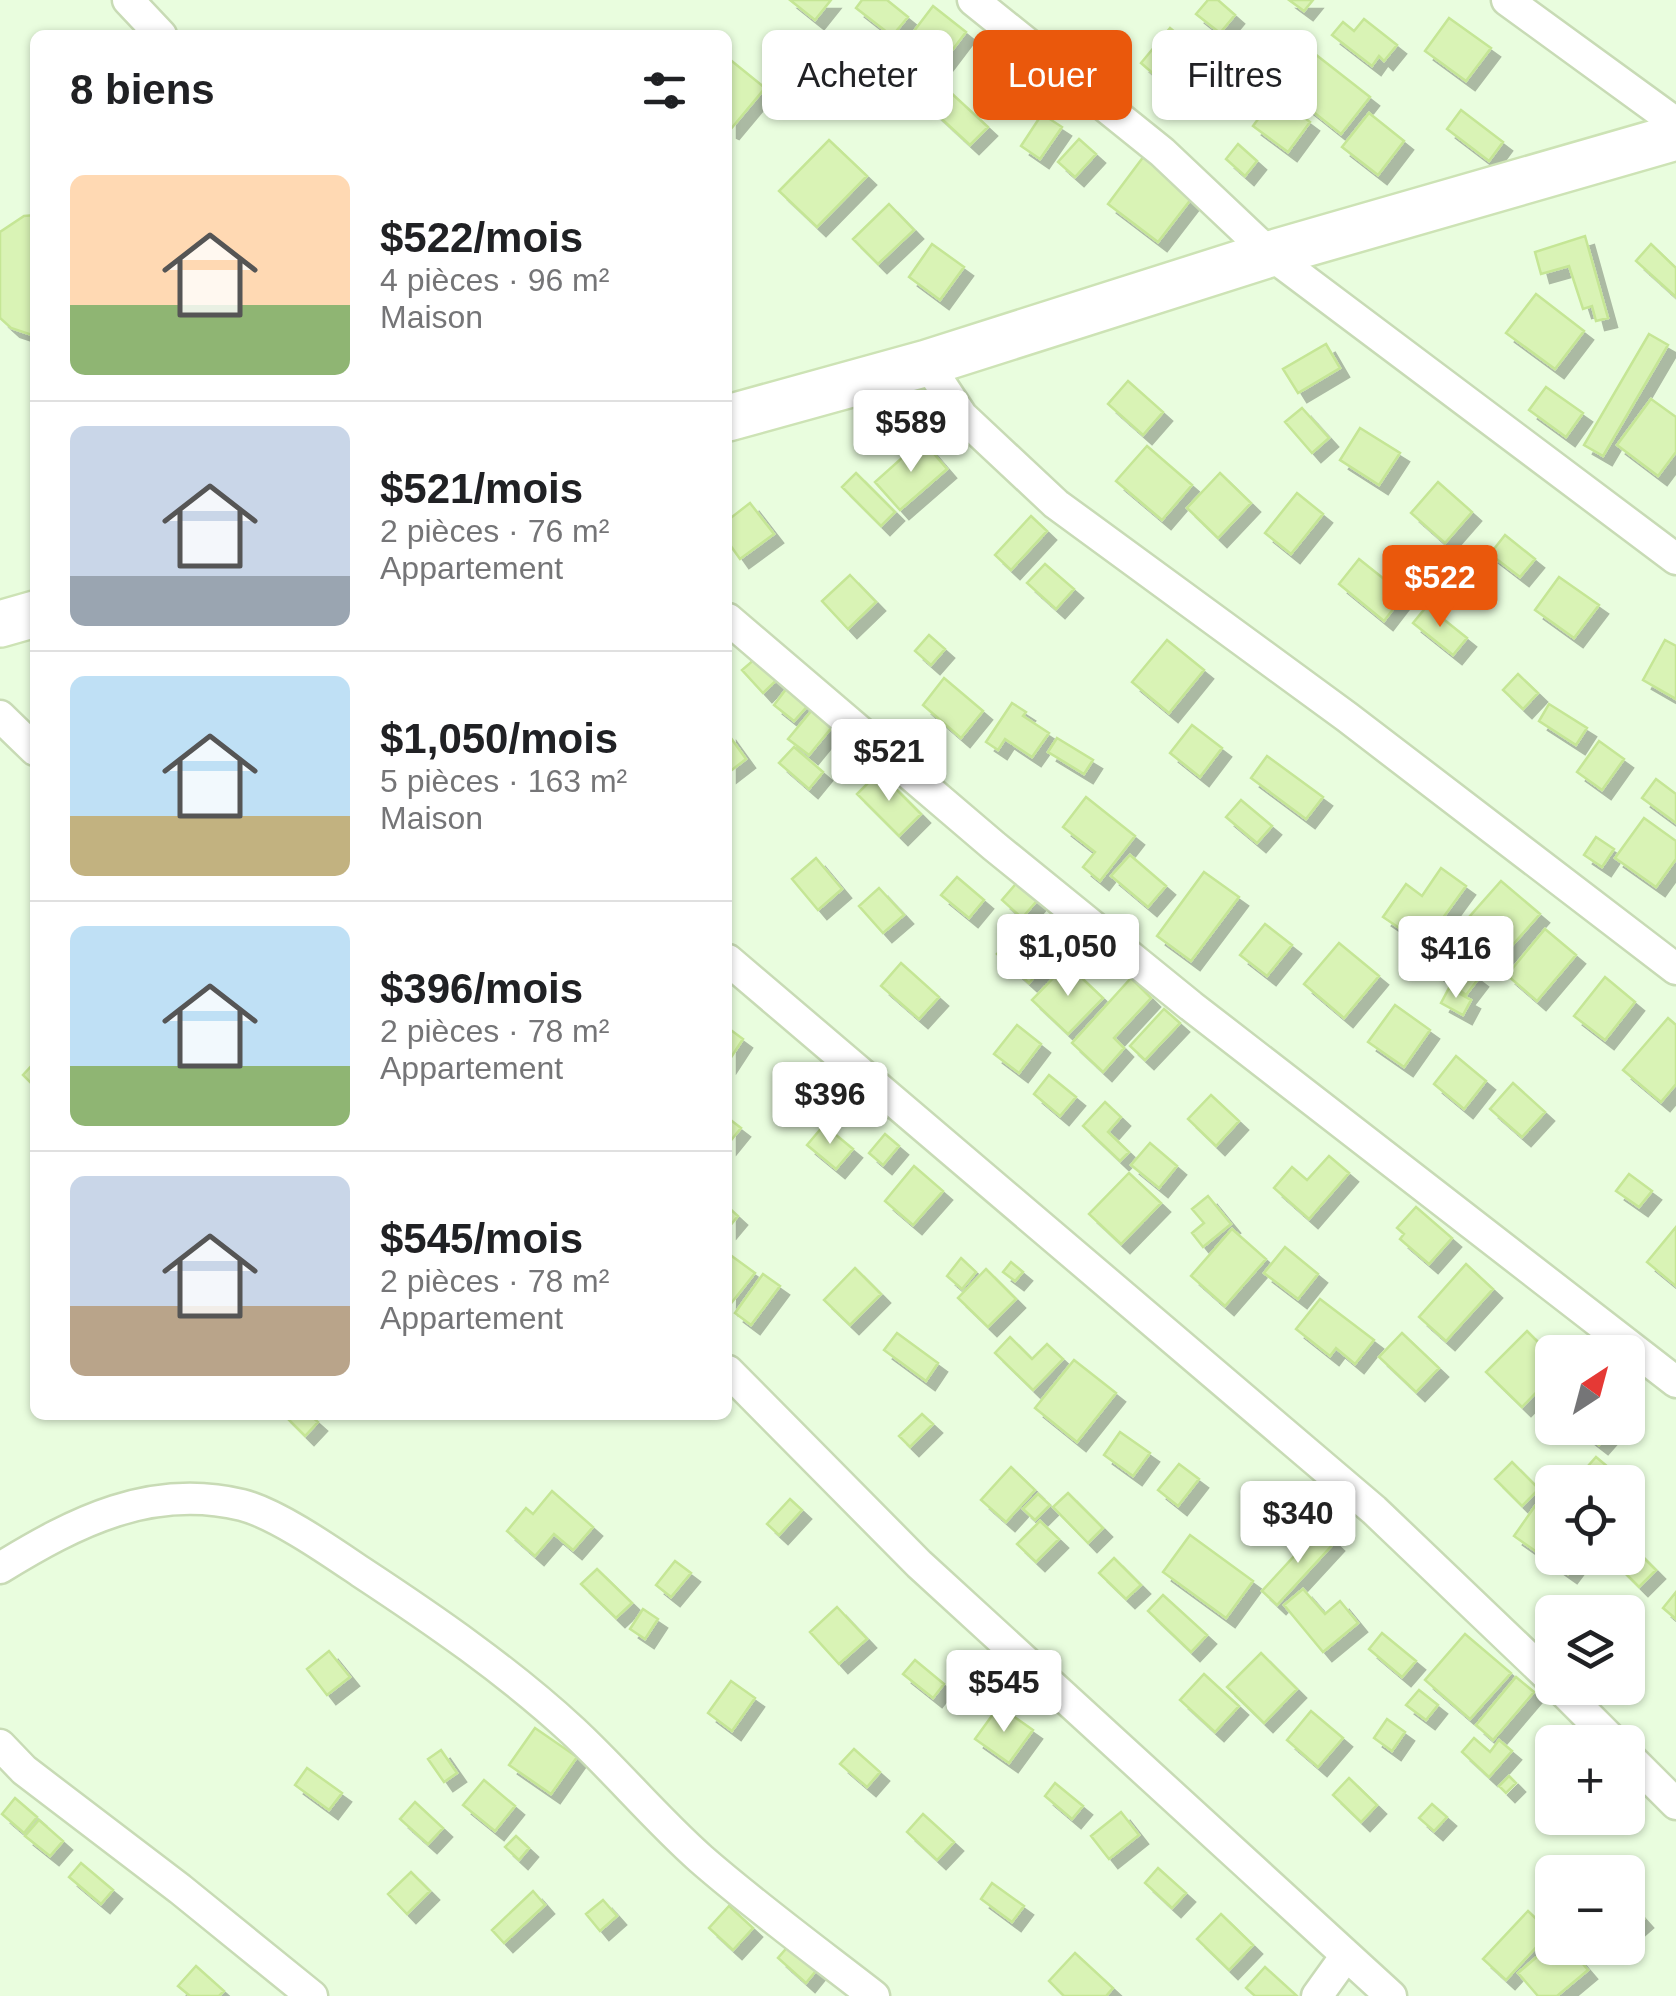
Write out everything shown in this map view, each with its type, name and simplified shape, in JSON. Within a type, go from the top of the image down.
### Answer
[{"type":"street","points":[[128,0],[156,30]]},
{"type":"street","points":[[973,0],[1162,152],[1270,254],[1676,558]]},
{"type":"street","points":[[1507,0],[1676,122]]},
{"type":"street","points":[[732,417],[927,363],[1270,254],[1676,137]]},
{"type":"street","points":[[927,363],[962,416],[1056,504],[1363,728],[1676,968]]},
{"type":"street","points":[[0,624],[30,615]]},
{"type":"street","points":[[732,622],[979,833],[1191,1006],[1676,1382]]},
{"type":"street","points":[[0,716],[30,745]]},
{"type":"street","points":[[732,963],[1374,1510],[1535,1664]]},
{"type":"street","points":[[732,1375],[919,1564],[1391,1996]]},
{"type":"street","points":[[0,1568],[76,1526],[136,1503],[187,1498],[244,1506],[329,1551],[515,1681],[584,1741],[699,1857],[874,1996]]},
{"type":"street","points":[[1577,1705],[1597,1725]]},
{"type":"street","points":[[0,1745],[24,1770],[312,1996]]},
{"type":"street","points":[[1645,1773],[1676,1804]]},
{"type":"street","points":[[1316,1996],[1345,1957]]},
{"type":"building","points":[[790,0],[831,0],[815,20]]},
{"type":"building","points":[[862,0],[887,0],[908,17],[897,30],[884,30],[856,8]]},
{"type":"building","points":[[1208,0],[1218,0],[1235,15],[1222,30],[1216,30],[1196,14]]},
{"type":"building","points":[[1289,0],[1313,0],[1304,11]]},
{"type":"building","points":[[933,6],[966,32],[953,49],[953,30],[915,30]]},
{"type":"building","points":[[1449,18],[1491,48],[1466,81],[1425,51]]},
{"type":"building","points":[[1364,19],[1397,45],[1384,61],[1379,56],[1372,66],[1332,35],[1343,22],[1354,31]]},
{"type":"building","points":[[1152,50],[1152,73],[1141,63]]},
{"type":"building","points":[[1317,56],[1370,97],[1341,134],[1317,115]]},
{"type":"building","points":[[732,61],[762,86],[762,92],[732,128]]},
{"type":"building","points":[[953,95],[973,113],[973,120],[980,120],[988,127],[970,145],[943,120],[953,120]]},
{"type":"building","points":[[1461,110],[1503,142],[1489,161],[1447,129]]},
{"type":"building","points":[[1369,113],[1404,141],[1378,175],[1342,147]]},
{"type":"building","points":[[1038,120],[1051,120],[1062,127],[1040,159],[1021,146]]},
{"type":"building","points":[[1257,120],[1310,122],[1288,152],[1253,126]]},
{"type":"building","points":[[1079,139],[1096,154],[1075,177],[1058,162]]},
{"type":"building","points":[[829,140],[867,176],[817,227],[779,191]]},
{"type":"building","points":[[1238,144],[1257,161],[1245,176],[1226,159]]},
{"type":"building","points":[[1147,152],[1198,190],[1158,242],[1108,204]]},
{"type":"building","points":[[889,204],[914,230],[878,264],[853,239]]},
{"type":"building","points":[[30,215],[30,334],[11,328],[0,318],[0,232]]},
{"type":"building","points":[[1585,236],[1608,318],[1596,321],[1592,306],[1583,309],[1569,266],[1541,274],[1535,252]]},
{"type":"building","points":[[932,244],[964,267],[940,300],[909,277]]},
{"type":"building","points":[[1651,244],[1676,268],[1676,297],[1636,261]]},
{"type":"building","points":[[1536,294],[1584,331],[1555,369],[1506,333]]},
{"type":"building","points":[[1649,334],[1668,345],[1603,456],[1584,445]]},
{"type":"building","points":[[1326,344],[1340,368],[1298,393],[1283,369]]},
{"type":"building","points":[[1128,381],[1163,412],[1143,435],[1108,404]]},
{"type":"building","points":[[1546,387],[1583,413],[1566,437],[1529,410]]},
{"type":"building","points":[[1651,399],[1676,417],[1676,452],[1658,476],[1617,445]]},
{"type":"building","points":[[1302,408],[1329,438],[1312,453],[1285,422]]},
{"type":"building","points":[[1360,428],[1400,453],[1379,485],[1340,460]]},
{"type":"building","points":[[922,440],[947,469],[900,510],[875,482]]},
{"type":"building","points":[[1147,446],[1192,485],[1162,520],[1116,481]]},
{"type":"building","points":[[856,473],[895,512],[881,526],[842,487]]},
{"type":"building","points":[[1220,473],[1251,503],[1218,538],[1187,508]]},
{"type":"building","points":[[1438,482],[1472,512],[1445,543],[1411,513]]},
{"type":"building","points":[[1297,493],[1323,514],[1291,554],[1265,533]]},
{"type":"building","points":[[750,503],[774,534],[740,559],[732,548],[732,517]]},
{"type":"building","points":[[1031,516],[1047,531],[1011,570],[995,555]]},
{"type":"building","points":[[1505,535],[1535,559],[1520,577],[1490,554]]},
{"type":"building","points":[[1359,559],[1404,595],[1384,621],[1339,584]]},
{"type":"building","points":[[1045,564],[1074,589],[1056,609],[1027,583]]},
{"type":"building","points":[[850,575],[876,602],[848,629],[822,601]]},
{"type":"building","points":[[1559,577],[1599,605],[1574,638],[1535,610]]},
{"type":"building","points":[[1427,606],[1467,638],[1453,655],[1413,623]]},
{"type":"building","points":[[929,635],[945,649],[931,665],[915,651]]},
{"type":"building","points":[[1167,640],[1204,670],[1169,713],[1132,682]]},
{"type":"building","points":[[1665,640],[1676,646],[1676,699],[1643,680]]},
{"type":"building","points":[[763,652],[783,674],[763,693],[742,670]]},
{"type":"building","points":[[1518,674],[1538,693],[1523,709],[1503,690]]},
{"type":"building","points":[[944,678],[983,711],[961,738],[923,705]]},
{"type":"building","points":[[790,684],[811,702],[794,721],[774,705]]},
{"type":"building","points":[[1012,703],[1026,712],[1023,716],[1049,733],[1032,757],[1005,739],[998,750],[986,742]]},
{"type":"building","points":[[817,704],[837,721],[809,755],[788,739]]},
{"type":"building","points":[[1549,704],[1587,728],[1576,745],[1539,721]]},
{"type":"building","points":[[1192,725],[1222,748],[1200,777],[1170,753]]},
{"type":"building","points":[[1057,738],[1093,760],[1084,774],[1048,752]]},
{"type":"building","points":[[732,740],[746,759],[732,770]]},
{"type":"building","points":[[1599,741],[1624,759],[1602,790],[1577,772]]},
{"type":"building","points":[[794,747],[823,772],[809,789],[779,763]]},
{"type":"building","points":[[1267,756],[1323,797],[1306,819],[1251,778]]},
{"type":"building","points":[[879,772],[921,814],[899,836],[857,794]]},
{"type":"building","points":[[1656,779],[1676,794],[1676,823],[1642,798]]},
{"type":"building","points":[[1086,797],[1135,836],[1100,881],[1083,867],[1095,852],[1063,827]]},
{"type":"building","points":[[1241,800],[1272,826],[1257,843],[1226,817]]},
{"type":"building","points":[[1644,818],[1676,841],[1676,859],[1656,887],[1615,858]]},
{"type":"building","points":[[1596,837],[1614,849],[1602,867],[1584,855]]},
{"type":"building","points":[[1130,855],[1166,886],[1148,907],[1111,876]]},
{"type":"building","points":[[816,858],[842,889],[818,910],[792,879]]},
{"type":"building","points":[[1441,868],[1466,886],[1420,942],[1383,917],[1406,884],[1422,896]]},
{"type":"building","points":[[1204,872],[1239,897],[1191,961],[1157,936]]},
{"type":"building","points":[[957,877],[984,900],[969,918],[941,895]]},
{"type":"building","points":[[1020,879],[1041,896],[1022,918],[1002,900]]},
{"type":"building","points":[[1501,881],[1540,914],[1493,967],[1455,933]]},
{"type":"building","points":[[879,888],[904,915],[883,933],[859,906]]},
{"type":"building","points":[[1029,918],[1061,947],[1029,983],[997,954]]},
{"type":"building","points":[[1265,924],[1292,945],[1267,976],[1240,955]]},
{"type":"building","points":[[1545,929],[1576,955],[1537,1001],[1507,975]]},
{"type":"building","points":[[1339,943],[1379,976],[1344,1018],[1304,984]]},
{"type":"building","points":[[1440,948],[1479,978],[1466,995],[1427,965]]},
{"type":"building","points":[[901,963],[939,997],[919,1019],[881,986]]},
{"type":"building","points":[[1067,964],[1103,998],[1068,1034],[1032,1000]]},
{"type":"building","points":[[1605,977],[1635,1002],[1605,1040],[1574,1016]]},
{"type":"building","points":[[1131,978],[1151,998],[1114,1038],[1124,1048],[1103,1072],[1072,1043]]},
{"type":"building","points":[[1449,988],[1471,1000],[1463,1015],[1441,1003]]},
{"type":"building","points":[[1395,1005],[1430,1030],[1404,1067],[1368,1042]]},
{"type":"building","points":[[1164,1009],[1180,1023],[1145,1060],[1130,1046]]},
{"type":"building","points":[[1668,1018],[1676,1025],[1676,1084],[1661,1102],[1623,1070]]},
{"type":"building","points":[[1017,1025],[1041,1044],[1019,1073],[994,1054]]},
{"type":"building","points":[[732,1031],[743,1039],[732,1056]]},
{"type":"building","points":[[1456,1056],[1486,1081],[1464,1109],[1434,1084]]},
{"type":"building","points":[[1049,1075],[1076,1097],[1060,1116],[1034,1094]]},
{"type":"building","points":[[1513,1083],[1545,1112],[1522,1137],[1490,1109]]},
{"type":"building","points":[[1211,1095],[1239,1121],[1216,1146],[1188,1119]]},
{"type":"building","points":[[1105,1102],[1121,1117],[1108,1132],[1129,1152],[1120,1161],[1083,1126]]},
{"type":"building","points":[[732,1121],[741,1128],[732,1139]]},
{"type":"building","points":[[824,1125],[853,1149],[836,1169],[807,1145]]},
{"type":"building","points":[[885,1134],[899,1146],[883,1165],[869,1153]]},
{"type":"building","points":[[1150,1143],[1177,1166],[1159,1188],[1131,1165]]},
{"type":"building","points":[[1329,1156],[1349,1173],[1309,1219],[1274,1188],[1292,1167],[1307,1180]]},
{"type":"building","points":[[914,1166],[943,1191],[913,1225],[885,1201]]},
{"type":"building","points":[[1129,1173],[1161,1203],[1121,1244],[1089,1214]]},
{"type":"building","points":[[1629,1174],[1652,1191],[1639,1207],[1616,1191]]},
{"type":"building","points":[[1208,1196],[1231,1224],[1203,1247],[1192,1233],[1204,1223],[1192,1209]]},
{"type":"building","points":[[1416,1207],[1452,1238],[1429,1264],[1400,1239],[1404,1234],[1397,1228]]},
{"type":"building","points":[[1676,1227],[1676,1286],[1647,1262]]},
{"type":"building","points":[[1232,1229],[1266,1259],[1225,1306],[1191,1276]]},
{"type":"building","points":[[1285,1247],[1318,1274],[1298,1299],[1264,1273]]},
{"type":"building","points":[[732,1256],[755,1273],[732,1302]]},
{"type":"building","points":[[961,1258],[976,1272],[962,1289],[947,1276]]},
{"type":"building","points":[[1011,1262],[1023,1272],[1015,1281],[1003,1272]]},
{"type":"building","points":[[1466,1264],[1493,1289],[1446,1341],[1419,1317]]},
{"type":"building","points":[[855,1268],[881,1294],[850,1325],[824,1300]]},
{"type":"building","points":[[986,1269],[1016,1299],[988,1327],[958,1298]]},
{"type":"building","points":[[763,1274],[780,1286],[751,1325],[735,1313]]},
{"type":"building","points":[[1320,1299],[1374,1340],[1355,1364],[1336,1348],[1330,1356],[1296,1329]]},
{"type":"building","points":[[1527,1331],[1535,1339],[1535,1394],[1522,1407],[1486,1372]]},
{"type":"building","points":[[897,1333],[938,1363],[926,1381],[884,1350]]},
{"type":"building","points":[[1402,1333],[1439,1368],[1416,1392],[1379,1357]]},
{"type":"building","points":[[1010,1337],[1032,1359],[1047,1344],[1063,1359],[1033,1390],[995,1353]]},
{"type":"building","points":[[1074,1360],[1116,1393],[1077,1442],[1035,1408]]},
{"type":"building","points":[[922,1414],[933,1424],[910,1447],[899,1436]]},
{"type":"building","points":[[289,1420],[318,1422],[305,1436]]},
{"type":"building","points":[[1120,1432],[1150,1453],[1133,1476],[1104,1455]]},
{"type":"building","points":[[1596,1457],[1606,1465],[1589,1465]]},
{"type":"building","points":[[1512,1462],[1535,1485],[1535,1493],[1522,1506],[1495,1479]]},
{"type":"building","points":[[1179,1464],[1199,1479],[1178,1506],[1158,1490]]},
{"type":"building","points":[[1011,1467],[1035,1490],[1006,1522],[981,1500]]},
{"type":"building","points":[[552,1491],[593,1527],[573,1550],[554,1534],[535,1556],[507,1531],[526,1508],[533,1514]]},
{"type":"building","points":[[1068,1493],[1103,1528],[1088,1543],[1053,1507]]},
{"type":"building","points":[[1038,1494],[1050,1505],[1035,1520],[1023,1509]]},
{"type":"building","points":[[790,1499],[802,1510],[779,1535],[767,1524]]},
{"type":"building","points":[[1535,1506],[1535,1551],[1514,1536]]},
{"type":"building","points":[[1040,1521],[1059,1539],[1036,1562],[1017,1544]]},
{"type":"building","points":[[1320,1528],[1335,1542],[1277,1605],[1262,1591]]},
{"type":"building","points":[[1190,1535],[1253,1581],[1226,1618],[1163,1572]]},
{"type":"building","points":[[1114,1558],[1141,1585],[1126,1599],[1099,1573]]},
{"type":"building","points":[[1645,1559],[1656,1570],[1639,1587],[1627,1575],[1645,1575]]},
{"type":"building","points":[[675,1561],[691,1573],[671,1597],[656,1585]]},
{"type":"building","points":[[597,1569],[632,1603],[616,1618],[581,1584]]},
{"type":"building","points":[[1303,1589],[1325,1614],[1340,1601],[1358,1623],[1323,1652],[1284,1605]]},
{"type":"building","points":[[1676,1592],[1676,1619],[1663,1608]]},
{"type":"building","points":[[1163,1595],[1207,1635],[1191,1652],[1148,1611]]},
{"type":"building","points":[[837,1607],[867,1639],[839,1664],[810,1632]]},
{"type":"building","points":[[643,1609],[658,1619],[645,1639],[630,1629]]},
{"type":"building","points":[[1382,1633],[1416,1661],[1402,1677],[1369,1649]]},
{"type":"building","points":[[1465,1634],[1511,1673],[1470,1719],[1425,1680]]},
{"type":"building","points":[[329,1651],[350,1677],[327,1695],[307,1669]]},
{"type":"building","points":[[1261,1653],[1297,1689],[1264,1723],[1227,1687]]},
{"type":"building","points":[[915,1660],[944,1684],[933,1698],[903,1674]]},
{"type":"building","points":[[1204,1674],[1239,1706],[1215,1732],[1180,1700]]},
{"type":"building","points":[[1516,1677],[1534,1692],[1493,1740],[1476,1725]]},
{"type":"building","points":[[731,1681],[755,1698],[732,1731],[708,1713]]},
{"type":"building","points":[[1419,1690],[1438,1705],[1426,1720],[1406,1705]]},
{"type":"building","points":[[999,1706],[1033,1730],[1009,1763],[975,1739]]},
{"type":"building","points":[[1311,1711],[1343,1738],[1318,1767],[1287,1740]]},
{"type":"building","points":[[1387,1719],[1405,1732],[1392,1751],[1374,1738]]},
{"type":"building","points":[[535,1728],[577,1757],[551,1794],[509,1765]]},
{"type":"building","points":[[1474,1738],[1490,1752],[1499,1740],[1512,1751],[1489,1777],[1462,1752]]},
{"type":"building","points":[[854,1749],[880,1772],[867,1787],[840,1764]]},
{"type":"building","points":[[441,1750],[457,1773],[444,1782],[428,1759]]},
{"type":"building","points":[[307,1768],[342,1793],[329,1810],[295,1785]]},
{"type":"building","points":[[1509,1776],[1516,1783],[1506,1793],[1499,1786]]},
{"type":"building","points":[[1349,1778],[1377,1805],[1361,1822],[1333,1795]]},
{"type":"building","points":[[484,1780],[515,1806],[495,1831],[463,1805]]},
{"type":"building","points":[[1055,1783],[1083,1806],[1072,1819],[1045,1796]]},
{"type":"building","points":[[15,1798],[37,1817],[24,1833],[2,1814]]},
{"type":"building","points":[[415,1802],[443,1828],[428,1844],[400,1819]]},
{"type":"building","points":[[1432,1804],[1447,1817],[1434,1831],[1419,1818]]},
{"type":"building","points":[[1121,1812],[1139,1835],[1109,1859],[1091,1836]]},
{"type":"building","points":[[923,1814],[954,1842],[937,1860],[907,1832]]},
{"type":"building","points":[[39,1820],[63,1841],[50,1856],[25,1836]]},
{"type":"building","points":[[516,1836],[529,1848],[519,1860],[505,1847]]},
{"type":"building","points":[[81,1863],[113,1890],[101,1904],[69,1877]]},
{"type":"building","points":[[1158,1868],[1186,1893],[1172,1908],[1145,1883]]},
{"type":"building","points":[[411,1872],[430,1891],[407,1914],[388,1894]]},
{"type":"building","points":[[992,1883],[1024,1906],[1012,1922],[981,1899]]},
{"type":"building","points":[[533,1891],[545,1905],[504,1943],[492,1930]]},
{"type":"building","points":[[603,1900],[617,1916],[600,1931],[586,1914]]},
{"type":"building","points":[[729,1906],[753,1928],[733,1950],[709,1928]]},
{"type":"building","points":[[1528,1911],[1535,1918],[1535,1948],[1506,1980],[1483,1959]]},
{"type":"building","points":[[1221,1914],[1253,1945],[1229,1970],[1197,1939]]},
{"type":"building","points":[[791,1943],[819,1967],[806,1983],[778,1958]]},
{"type":"building","points":[[1075,1953],[1113,1988],[1106,1996],[1064,1996],[1049,1981]]},
{"type":"building","points":[[1535,1958],[1535,1965],[1584,1965],[1588,1970],[1557,1996],[1538,1996],[1518,1973]]},
{"type":"building","points":[[196,1966],[224,1991],[219,1996],[190,1996],[178,1986]]},
{"type":"building","points":[[1265,1967],[1297,1996],[1255,1996],[1246,1988]]}]
